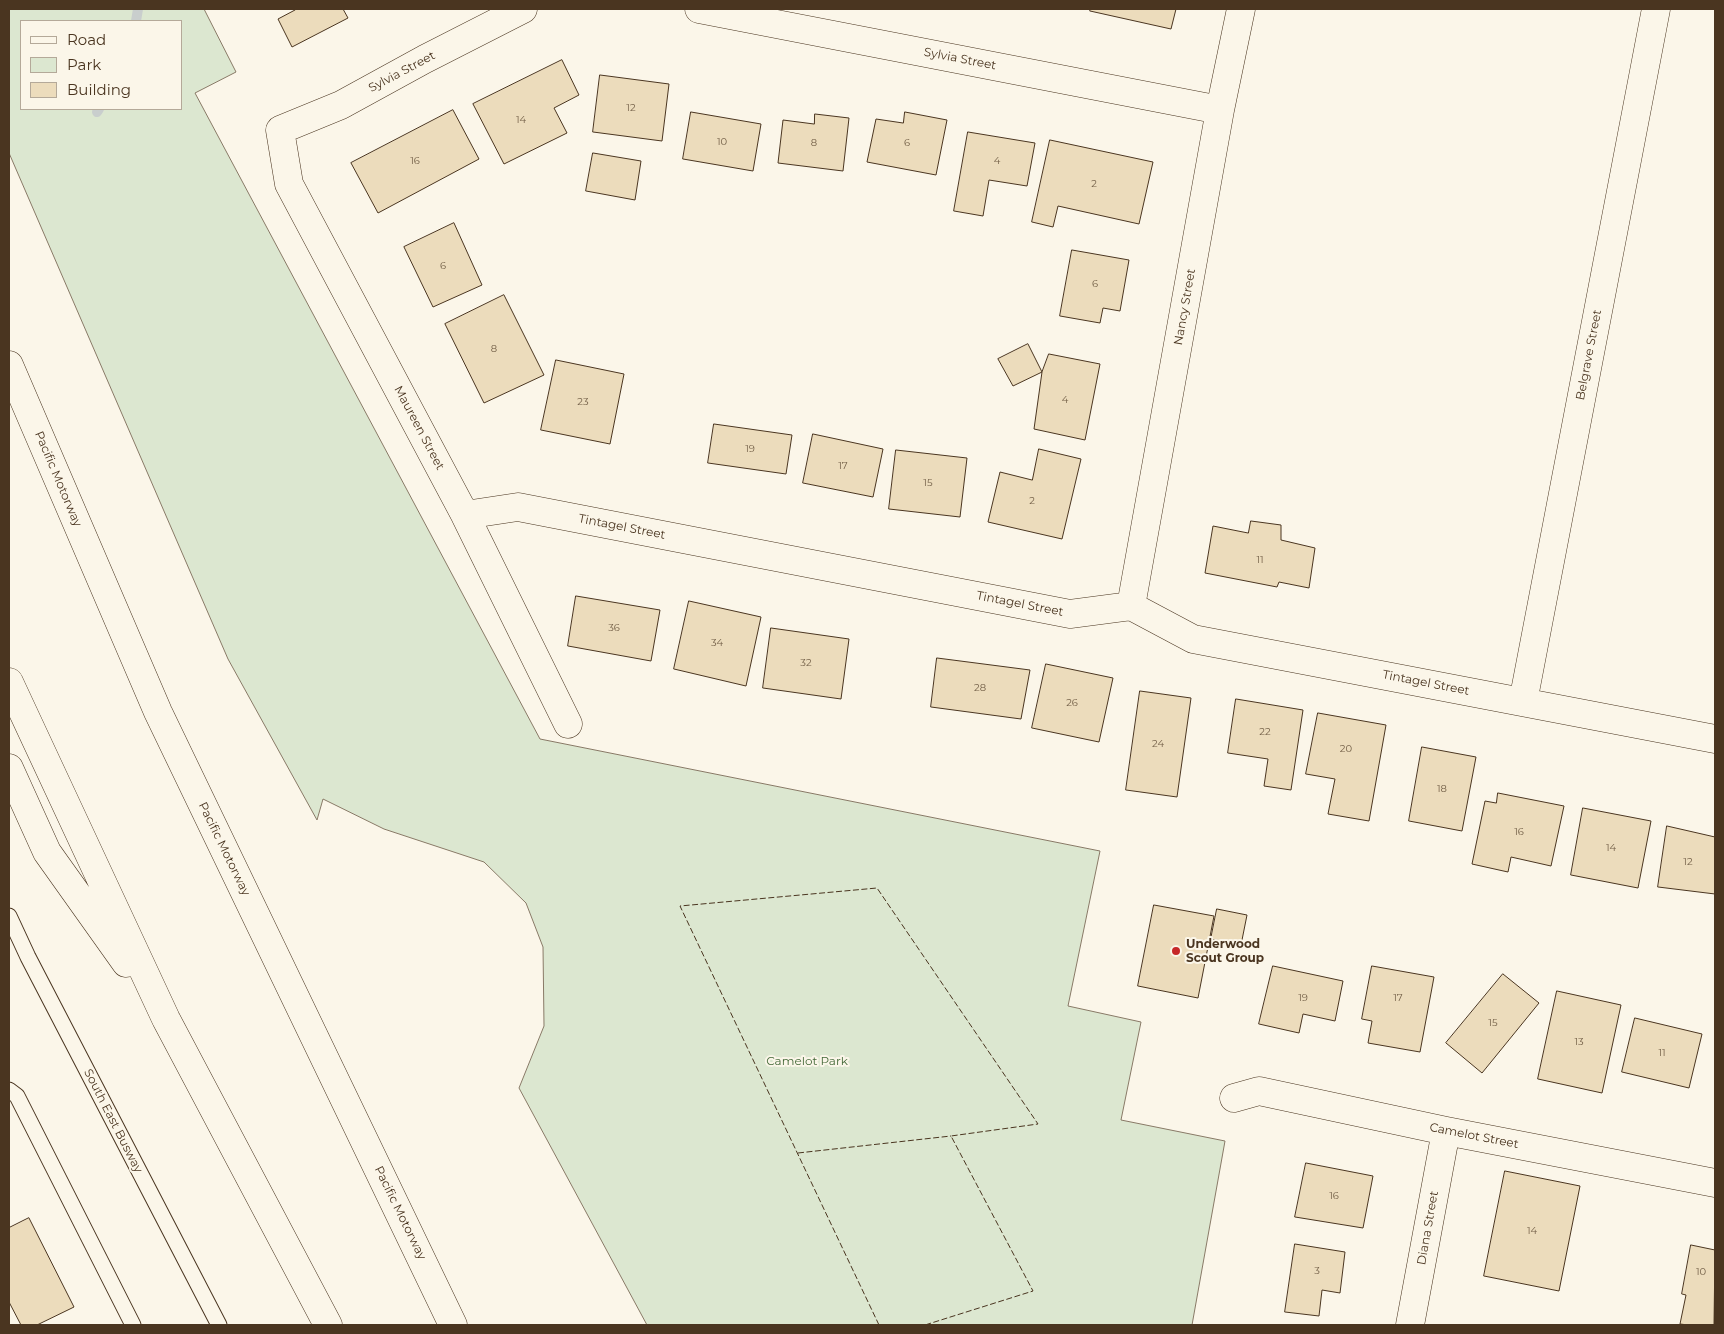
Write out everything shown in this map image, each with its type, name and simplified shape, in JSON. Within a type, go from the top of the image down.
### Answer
[{"type":"main road","name":"Sylvia Street","points":[[280,130],[340,105],[522,9]]},
{"type":"main road","name":"Sylvia Street","points":[[699,9],[1220,110]]},
{"type":"main road","name":"Nancy Street","points":[[1131,606],[1220,110],[1241,9]]},
{"type":"main road","name":"Belgrave Street","points":[[1523,702],[1656,9]]},
{"type":"main road","name":"Maureen Street","points":[[280,130],[289,184],[465,515],[568,724]]},
{"type":"main road","name":"Pacific Motorway","points":[[9,365],[158,712],[454,1325]]},
{"type":"main road","name":"Tintagel Street","points":[[465,515],[518,508],[1070,614],[1131,606],[1193,639],[1715,739]]},
{"type":"main road","points":[[9,682],[166,1019],[328,1325]]},
{"type":"main road","points":[[9,768],[47,852],[166,1019]]},
{"type":"main road","name":"Camelot Street","points":[[1234,1098],[1259,1091],[1446,1131],[1715,1184]]},
{"type":"main road","name":"Diana Street","points":[[1410,1325],[1446,1131]]},
{"type":"lane","name":"South East Busway","points":[[9,916],[32,966],[220,1325]]},
{"type":"lane","points":[[9,1090],[17,1096],[133,1325]]},
{"type":"green space","name":"Camelot Park","points":[[9,9],[204,9],[236,72],[195,93],[540,739],[1100,851],[1068,1006],[1141,1022],[1121,1120],[1225,1141],[1192,1325],[647,1325],[519,1088],[544,1026],[543,947],[526,903],[484,862],[384,829],[323,799],[317,820],[228,659],[9,153]]},
{"type":"building","points":[[295,9],[343,9],[348,18],[292,47],[278,19]]},
{"type":"building","points":[[1091,9],[1176,9],[1171,29],[1090,11]]},
{"type":"building","points":[[562,60],[579,95],[554,108],[567,133],[504,164],[473,104]]},
{"type":"building","points":[[600,75],[669,84],[662,141],[593,132]]},
{"type":"building","points":[[453,110],[479,159],[378,213],[351,163]]},
{"type":"building","points":[[691,112],[761,124],[753,171],[683,159]]},
{"type":"building","points":[[905,112],[947,120],[936,175],[867,162],[876,119],[903,123]]},
{"type":"building","points":[[815,114],[849,118],[843,171],[778,163],[783,120],[814,124]]},
{"type":"building","points":[[968,132],[1035,143],[1027,186],[989,180],[983,216],[954,211]]},
{"type":"building","points":[[1050,140],[1153,162],[1139,224],[1058,206],[1053,227],[1032,222]]},
{"type":"building","points":[[593,153],[641,161],[635,200],[586,191]]},
{"type":"building","points":[[454,223],[482,285],[433,307],[404,247]]},
{"type":"building","points":[[1072,250],[1129,260],[1120,311],[1103,308],[1100,323],[1060,316]]},
{"type":"building","points":[[504,295],[544,375],[484,403],[445,324]]},
{"type":"building","points":[[1028,344],[1042,372],[1013,386],[998,359]]},
{"type":"building","points":[[1049,354],[1100,364],[1085,440],[1034,429],[1042,372]]},
{"type":"building","points":[[556,360],[624,374],[610,444],[541,430]]},
{"type":"building","points":[[714,424],[792,435],[786,474],[708,463]]},
{"type":"building","points":[[813,434],[883,449],[873,497],[803,483]]},
{"type":"building","points":[[1039,449],[1081,459],[1062,539],[988,522],[1000,472],[1032,480]]},
{"type":"building","points":[[896,450],[967,458],[960,517],[889,509]]},
{"type":"building","points":[[1251,521],[1281,525],[1281,540],[1315,548],[1309,588],[1279,582],[1277,587],[1205,573],[1213,526],[1248,533]]},
{"type":"building","points":[[576,596],[660,610],[651,661],[568,646]]},
{"type":"building","points":[[689,601],[761,617],[746,686],[674,669]]},
{"type":"building","points":[[771,628],[849,639],[841,699],[763,688]]},
{"type":"building","points":[[937,658],[1030,670],[1021,719],[931,707]]},
{"type":"building","points":[[1046,664],[1113,678],[1099,742],[1032,728]]},
{"type":"building","points":[[1140,691],[1191,698],[1177,797],[1126,790]]},
{"type":"building","points":[[1236,699],[1303,710],[1291,790],[1264,786],[1268,759],[1228,753]]},
{"type":"building","points":[[1318,713],[1386,725],[1369,821],[1328,814],[1335,779],[1306,774]]},
{"type":"building","points":[[1422,747],[1476,757],[1462,831],[1409,821]]},
{"type":"building","points":[[1498,793],[1564,806],[1551,866],[1511,857],[1508,872],[1472,864],[1485,801],[1496,803]]},
{"type":"building","points":[[1583,808],[1651,821],[1638,888],[1571,875]]},
{"type":"building","points":[[1667,826],[1715,837],[1715,894],[1658,887]]},
{"type":"building","name":"Underwood Scout Group","points":[[1154,905],[1214,916],[1198,998],[1138,986]]},
{"type":"building","points":[[1217,909],[1247,915],[1241,945],[1211,939]]},
{"type":"building","points":[[1273,966],[1343,981],[1335,1021],[1303,1014],[1299,1033],[1259,1024]]},
{"type":"building","points":[[1372,966],[1434,977],[1420,1052],[1368,1043],[1372,1021],[1362,1019]]},
{"type":"building","points":[[1503,974],[1539,1003],[1482,1073],[1446,1043]]},
{"type":"building","points":[[1557,991],[1621,1005],[1602,1093],[1538,1079]]},
{"type":"building","points":[[1635,1018],[1702,1034],[1689,1088],[1622,1072]]},
{"type":"building","points":[[1306,1163],[1373,1176],[1363,1228],[1295,1217]]},
{"type":"building","points":[[1505,1171],[1580,1186],[1559,1291],[1484,1276]]},
{"type":"building","points":[[29,1218],[74,1307],[37,1325],[21,1325],[9,1302],[9,1228]]},
{"type":"building","points":[[1295,1244],[1345,1252],[1340,1293],[1322,1290],[1319,1316],[1285,1312]]},
{"type":"building","points":[[1691,1245],[1715,1250],[1714,1325],[1680,1324],[1686,1295],[1682,1294]]},
{"type":"waterway","points":[[136,20],[138,9]]},
{"type":"fence","points":[[879,1325],[680,906],[877,888],[1038,1124],[951,1136],[1033,1291],[925,1325]]},
{"type":"fence","points":[[798,1153],[951,1136]]},
{"type":"place","name":"Underwood Scout Group","points":[[1176,951]]}]
